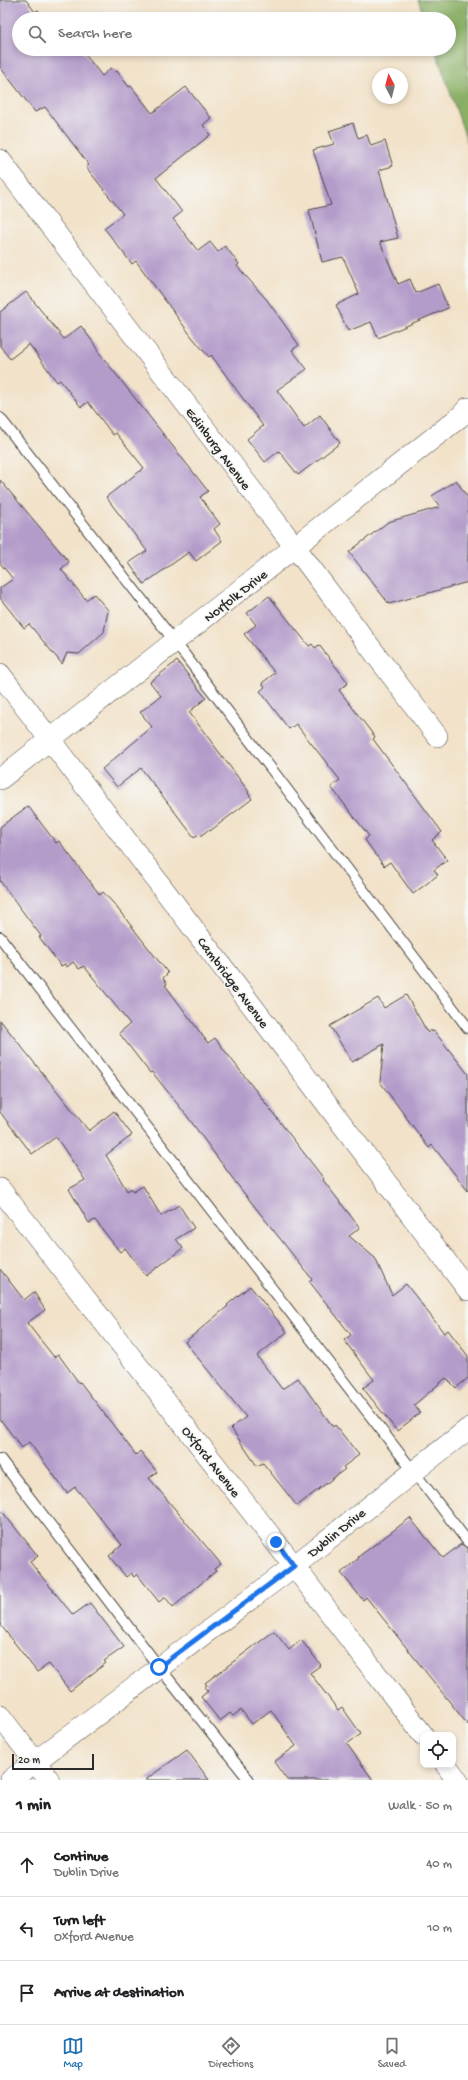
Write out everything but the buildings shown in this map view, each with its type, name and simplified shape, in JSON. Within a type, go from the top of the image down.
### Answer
[{"type":"street","name":"Edinburg Avenue","points":[[0,160],[296,547],[436,736]]},
{"type":"street","name":"Norfolk Drive","points":[[0,779],[296,547],[461,416],[468,408]]},
{"type":"street","name":"Cambridge Avenue","points":[[0,674],[468,1290]]},
{"type":"street","name":"Oxford Avenue","points":[[0,1189],[294,1566],[421,1732]]},
{"type":"street","name":"Dublin Drive","points":[[11,1780],[294,1566],[468,1428]]},
{"type":"street","points":[[0,1716],[49,1780]]},
{"type":"street","points":[[448,1768],[458,1780]]},
{"type":"lane","points":[[0,418],[175,642],[468,1028]]},
{"type":"lane","points":[[0,937],[468,1542]]},
{"type":"lane","points":[[0,1459],[159,1667],[249,1780]]},
{"type":"green space","points":[[418,0],[468,0],[468,144],[437,56],[456,56],[456,12],[422,12]]},
{"type":"route","points":[[159,1667],[294,1566],[276,1542]]}]
